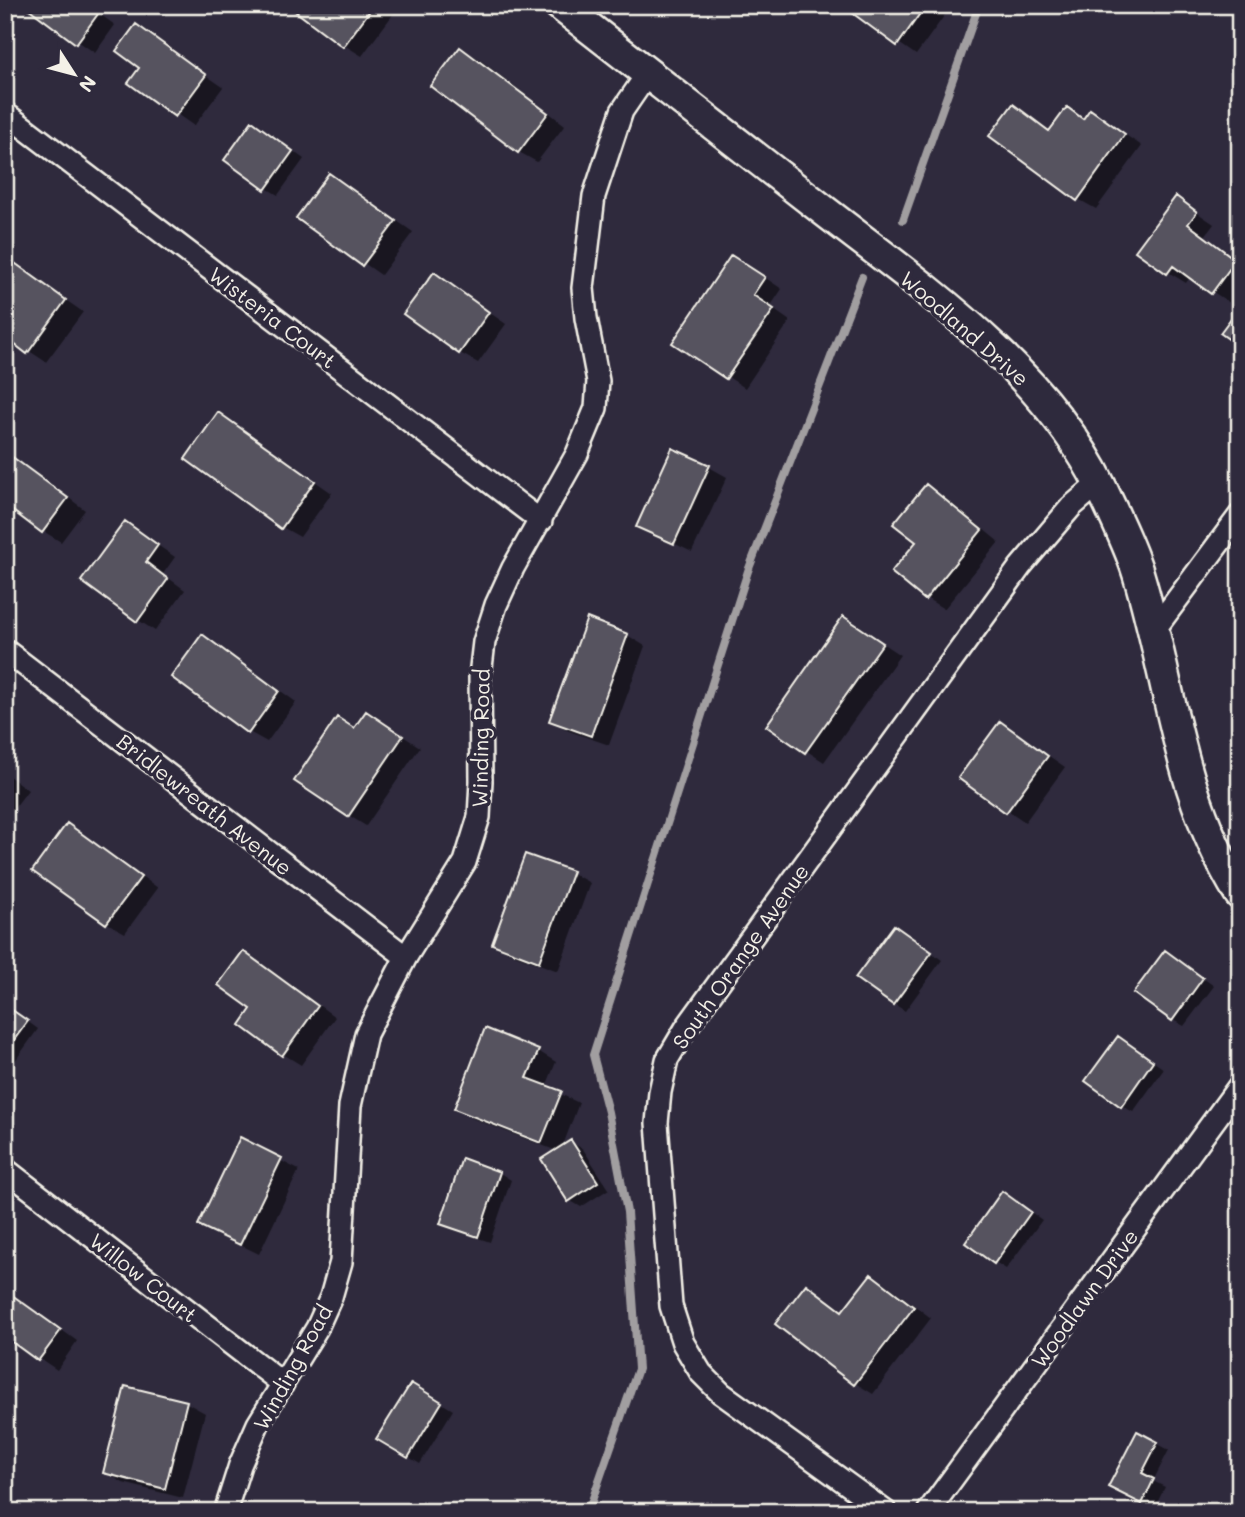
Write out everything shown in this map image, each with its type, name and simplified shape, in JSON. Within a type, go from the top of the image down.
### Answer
[{"type":"main road","name":"Woodland Drive","points":[[560,5],[871,247],[989,344],[1046,403],[1099,483],[1138,572],[1180,753],[1199,812],[1224,869],[1240,894]]},
{"type":"street","name":"Winding Road","points":[[225,1512],[240,1465],[258,1424],[317,1328],[338,1274],[341,1262],[350,1106],[366,1034],[406,957],[464,862],[479,817],[480,676],[484,642],[513,568],[577,454],[596,408],[598,381],[583,288],[594,196],[622,111],[648,73]]},
{"type":"street","name":"Wisteria Court","points":[[5,113],[541,520]]},
{"type":"street","name":"South Orange Avenue","points":[[886,1512],[721,1393],[701,1373],[683,1343],[671,1306],[657,1123],[660,1092],[667,1060],[686,1028],[1020,567],[1071,507],[1099,483]]},
{"type":"street","points":[[1152,633],[1240,515]]},
{"type":"street","name":"Bridlewreath Avenue","points":[[5,650],[406,957]]},
{"type":"street","name":"Woodlawn Drive","points":[[928,1512],[1240,1085]]},
{"type":"street","name":"Willow Court","points":[[5,1169],[283,1384]]},
{"type":"building","points":[[24,5],[87,5],[98,14],[76,44]]},
{"type":"building","points":[[287,5],[374,5],[343,47]]},
{"type":"building","points":[[926,5],[897,46],[844,7]]},
{"type":"building","points":[[136,24],[206,75],[175,117],[128,83],[139,68],[116,51]]},
{"type":"building","points":[[460,47],[548,113],[518,153],[430,86]]},
{"type":"building","points":[[1013,104],[1049,131],[1067,107],[1083,119],[1090,109],[1125,134],[1077,201],[989,136]]},
{"type":"building","points":[[252,121],[293,151],[265,190],[224,160]]},
{"type":"building","points":[[329,173],[396,221],[362,266],[296,218]]},
{"type":"building","points":[[1176,196],[1197,212],[1188,224],[1236,260],[1211,294],[1173,266],[1167,274],[1135,251]]},
{"type":"building","points":[[731,255],[765,277],[753,295],[774,309],[726,379],[672,343]]},
{"type":"building","points":[[5,256],[66,300],[27,354],[5,337]]},
{"type":"building","points":[[434,272],[489,312],[459,354],[403,314]]},
{"type":"building","points":[[1240,306],[1240,347],[1220,333]]},
{"type":"building","points":[[218,412],[315,481],[281,529],[185,459]]},
{"type":"building","points":[[672,448],[710,465],[674,544],[636,527]]},
{"type":"building","points":[[7,453],[68,498],[42,533],[5,505]]},
{"type":"building","points":[[926,484],[982,530],[925,600],[891,572],[916,542],[893,524]]},
{"type":"building","points":[[125,521],[158,545],[146,562],[168,579],[137,622],[81,581]]},
{"type":"building","points":[[843,616],[883,643],[805,753],[766,726]]},
{"type":"building","points":[[587,618],[628,634],[591,736],[549,721]]},
{"type":"building","points":[[202,634],[279,691],[248,734],[171,677]]},
{"type":"building","points":[[366,711],[403,736],[348,817],[294,781],[337,717],[354,728]]},
{"type":"building","points":[[1000,721],[1048,756],[1006,813],[958,778]]},
{"type":"building","points":[[67,823],[141,877],[106,924],[32,871]]},
{"type":"building","points":[[525,854],[573,871],[539,962],[492,944]]},
{"type":"building","points":[[894,925],[932,952],[893,1005],[855,978]]},
{"type":"building","points":[[1165,950],[1203,978],[1172,1021],[1133,993]]},
{"type":"building","points":[[243,951],[318,1006],[282,1056],[240,1025],[251,1009],[218,985]]},
{"type":"building","points":[[5,1005],[28,1021],[5,1052]]},
{"type":"building","points":[[485,1028],[539,1050],[527,1078],[562,1091],[541,1143],[454,1109]]},
{"type":"building","points":[[1118,1036],[1153,1061],[1121,1107],[1085,1081]]},
{"type":"building","points":[[240,1137],[282,1158],[240,1245],[198,1225]]},
{"type":"building","points":[[571,1140],[598,1182],[568,1202],[541,1159]]},
{"type":"building","points":[[462,1158],[500,1172],[478,1237],[440,1224]]},
{"type":"building","points":[[1002,1191],[1031,1212],[994,1264],[965,1243]]},
{"type":"building","points":[[871,1274],[914,1307],[854,1385],[775,1324],[806,1284],[842,1311]]},
{"type":"building","points":[[5,1290],[61,1330],[38,1361],[5,1337]]},
{"type":"building","points":[[411,1383],[442,1402],[408,1458],[376,1439]]},
{"type":"building","points":[[125,1386],[187,1401],[165,1489],[103,1473]]},
{"type":"building","points":[[1137,1431],[1158,1442],[1142,1473],[1154,1479],[1142,1504],[1108,1487]]},
{"type":"waterway","points":[[903,220],[979,5]]},
{"type":"waterway","points":[[588,1512],[638,1369],[627,1212],[608,1112],[593,1055],[748,571],[862,277]]}]
